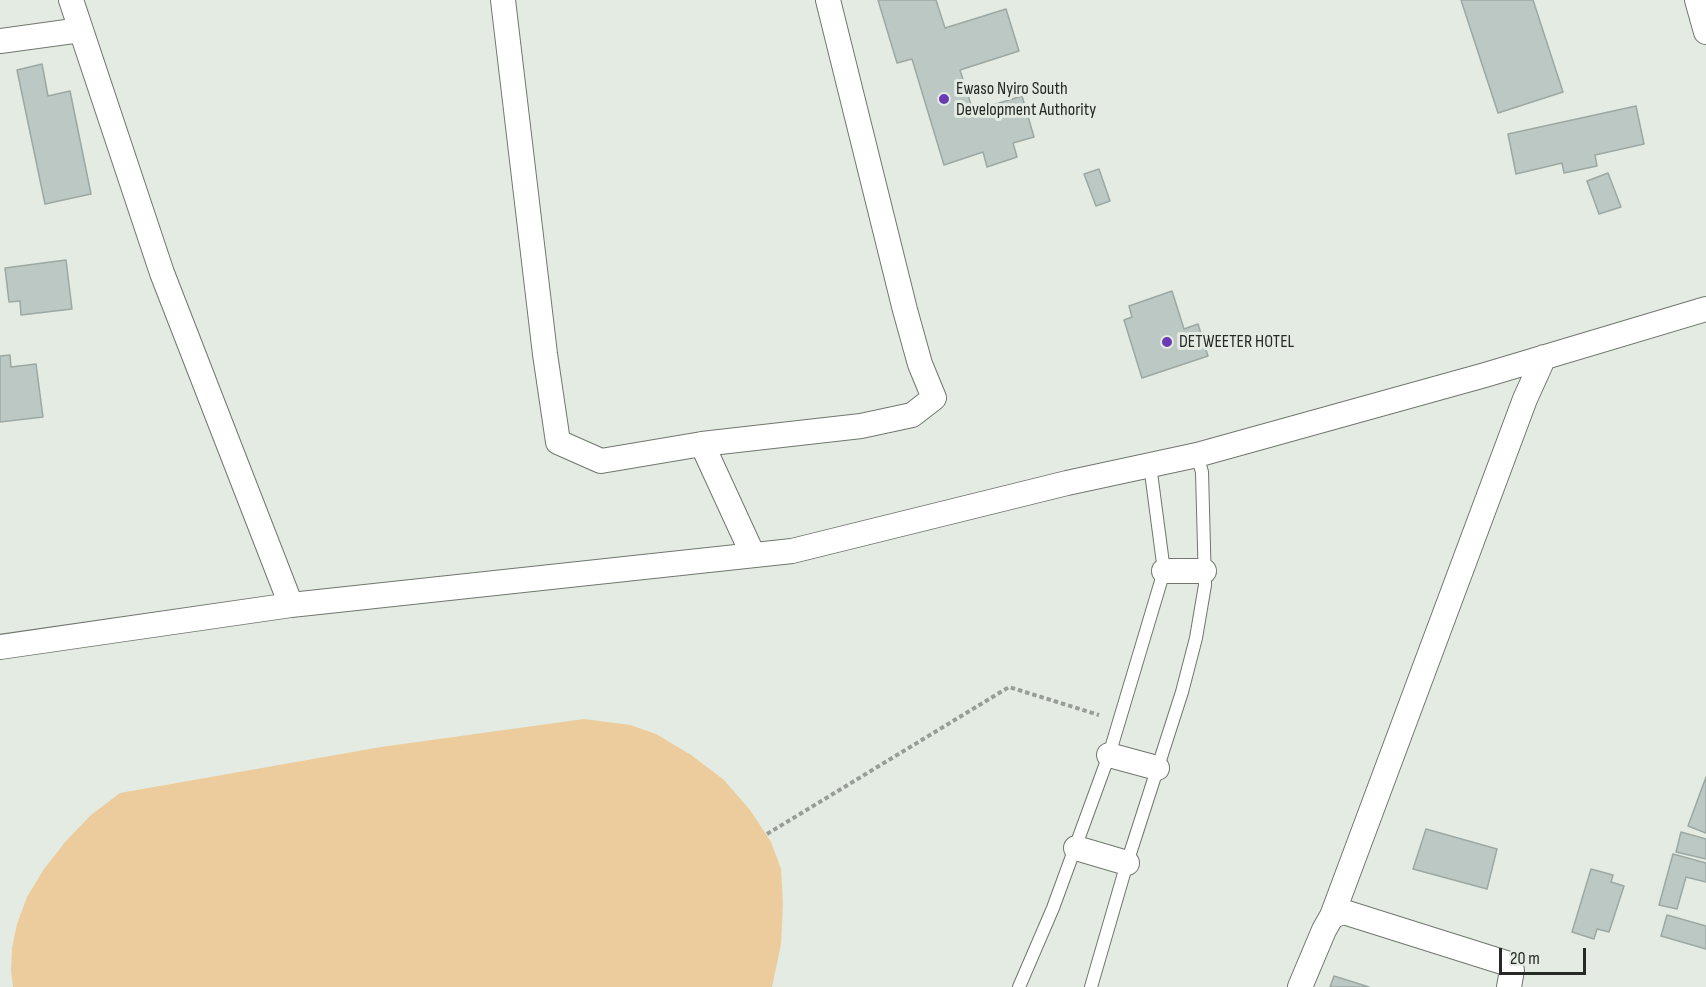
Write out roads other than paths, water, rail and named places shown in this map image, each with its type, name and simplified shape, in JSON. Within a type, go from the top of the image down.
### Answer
[{"type":"street","points":[[71,0],[162,273],[291,605]]},
{"type":"street","points":[[503,0],[543,342],[558,442],[601,461],[702,444],[861,426],[912,415],[934,398],[920,364],[908,321],[828,0]]},
{"type":"street","points":[[1698,0],[1706,32]]},
{"type":"street","points":[[0,41],[81,30]]},
{"type":"street","points":[[0,647],[291,605],[792,551],[1067,483],[1197,455],[1706,309]]},
{"type":"street","points":[[1300,987],[1332,916],[1525,399],[1544,357]]},
{"type":"street","points":[[702,444],[753,555]]},
{"type":"street","points":[[1164,571],[1204,572]]},
{"type":"street","points":[[1109,755],[1157,768]]},
{"type":"street","points":[[1076,848],[1127,863]]},
{"type":"street","points":[[1332,916],[1344,912],[1509,964],[1512,970],[1509,987]]},
{"type":"lane","points":[[1091,987],[1127,863],[1182,693],[1196,638],[1205,585],[1202,472],[1197,455]]},
{"type":"lane","points":[[1019,987],[1053,908],[1109,755],[1164,571],[1150,465]]},
{"type":"place","name":"Ewaso Nyiro South Development Authority","points":[[944,99]]},
{"type":"place","name":"DETWEETER HOTEL","points":[[1167,342]]}]
